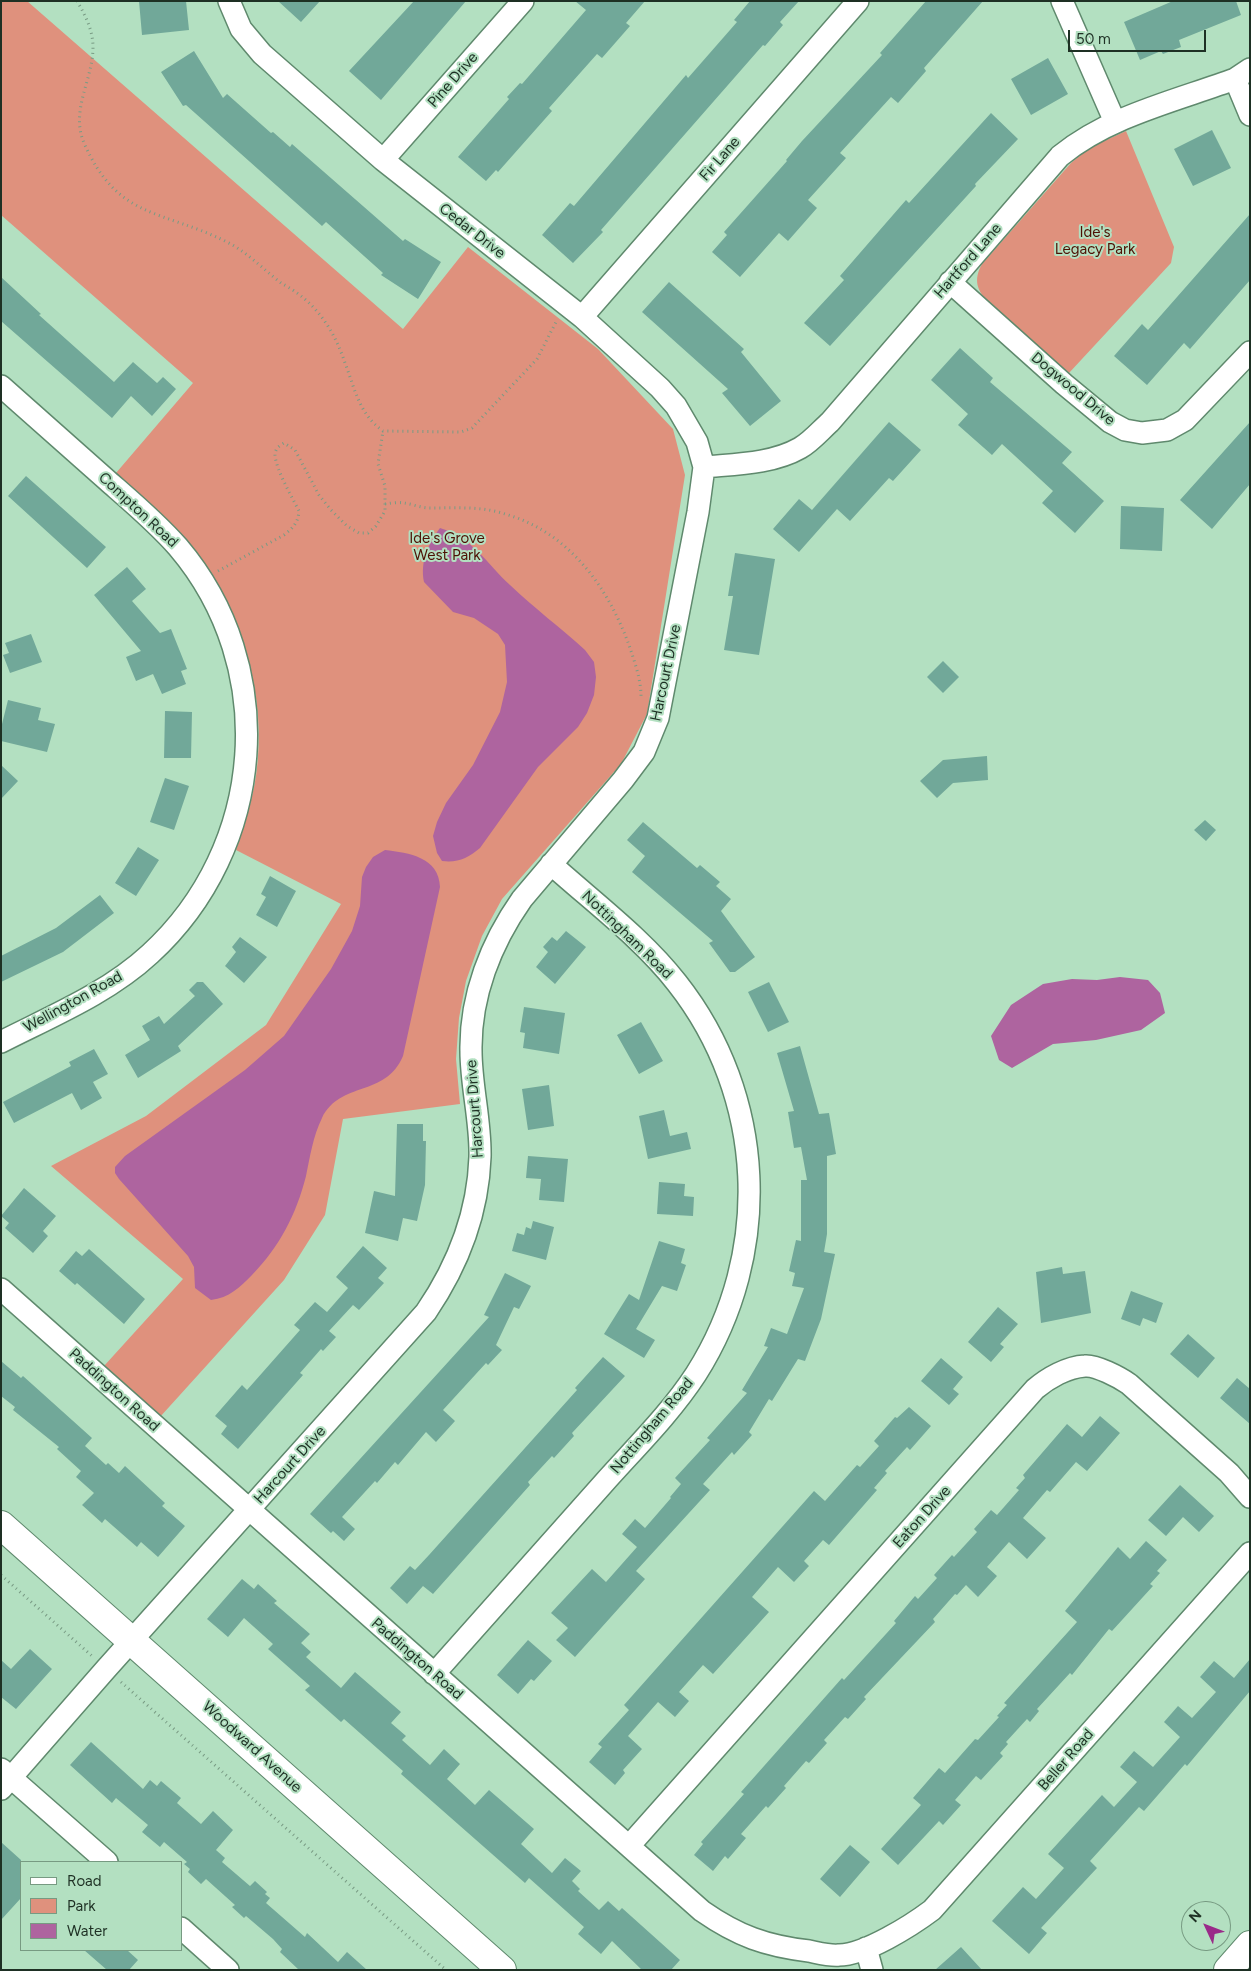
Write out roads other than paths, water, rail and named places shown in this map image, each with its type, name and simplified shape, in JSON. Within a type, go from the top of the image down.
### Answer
[{"type":"main road","name":"Woodward Avenue","points":[[1,1525],[502,1970]]},
{"type":"main road","points":[[1228,1970],[1250,1946]]},
{"type":"street","name":"Cedar Drive","points":[[229,1],[241,29],[262,54],[383,160],[575,311],[660,388],[676,406],[697,442],[704,467]]},
{"type":"street","name":"Pine Drive","points":[[383,160],[523,1]]},
{"type":"street","name":"Fir Lane","points":[[575,311],[858,1]]},
{"type":"street","points":[[1062,1],[1115,122]]},
{"type":"street","points":[[1242,74],[1250,115]]},
{"type":"street","name":"Hartford Lane","points":[[704,467],[774,458],[800,448],[830,422],[1060,156],[1077,142],[1115,122],[1242,74]]},
{"type":"street","name":"Dogwood Drive","points":[[950,282],[1064,384],[1110,422],[1125,430],[1142,433],[1167,430],[1185,420],[1250,352]]},
{"type":"street","name":"Compton Road","points":[[1,386],[148,517],[178,547],[203,581],[224,622],[237,661],[248,729],[246,750]]},
{"type":"street","name":"Harcourt Drive","points":[[5,1779],[133,1641],[426,1312],[452,1271],[466,1239],[474,1210],[480,1157],[471,1050],[478,995],[491,953],[509,917],[644,752],[658,718],[698,512],[704,467]]},
{"type":"street","name":"Wellington Road","points":[[1,1042],[120,978],[150,955],[176,928],[207,884],[231,833],[244,778],[246,750]]},
{"type":"street","name":"Nottingham Road","points":[[434,1674],[682,1394],[709,1351],[727,1311],[741,1266],[748,1224],[750,1177],[741,1115],[729,1076],[714,1040],[677,982],[653,956],[551,864]]},
{"type":"street","name":"Paddington Road","points":[[1,1289],[702,1911],[741,1936],[779,1947],[840,1956],[866,1948]]},
{"type":"street","name":"Eaton Drive","points":[[629,1846],[1035,1389],[1047,1379],[1086,1365],[1116,1375],[1129,1384],[1229,1473],[1250,1497]]},
{"type":"street","name":"Beller Road","points":[[866,1948],[915,1923],[945,1897],[1250,1553]]},
{"type":"street","points":[[5,1779],[106,1861]]},
{"type":"street","points":[[182,1929],[228,1970]]},
{"type":"street","points":[[866,1948],[872,1970]]},
{"type":"water","points":[[440,528],[451,532],[470,544],[519,593],[585,650],[594,662],[596,677],[594,695],[587,713],[578,727],[538,767],[480,848],[471,855],[453,861],[442,861],[437,853],[433,836],[437,822],[446,803],[473,765],[500,712],[507,682],[505,645],[498,634],[474,618],[453,612],[424,582],[424,560],[432,540]]},
{"type":"water","points":[[385,850],[421,858],[434,869],[440,887],[403,1056],[395,1069],[385,1078],[340,1098],[330,1106],[316,1132],[302,1190],[292,1217],[279,1241],[262,1264],[238,1288],[223,1297],[211,1300],[195,1288],[194,1267],[188,1256],[119,1179],[115,1173],[115,1167],[125,1156],[245,1070],[284,1036],[331,969],[352,931],[360,906],[362,877],[366,867],[373,857]]},
{"type":"water","points":[[1120,977],[1148,980],[1160,993],[1165,1013],[1141,1030],[1096,1040],[1053,1044],[1012,1068],[999,1060],[991,1036],[1011,1005],[1043,984],[1072,979],[1097,980]]},
{"type":"park label","name":"Ide's Legacy Park","points":[[1095,242]]},
{"type":"park label","name":"Ide's Grove West Park","points":[[447,548]]}]
